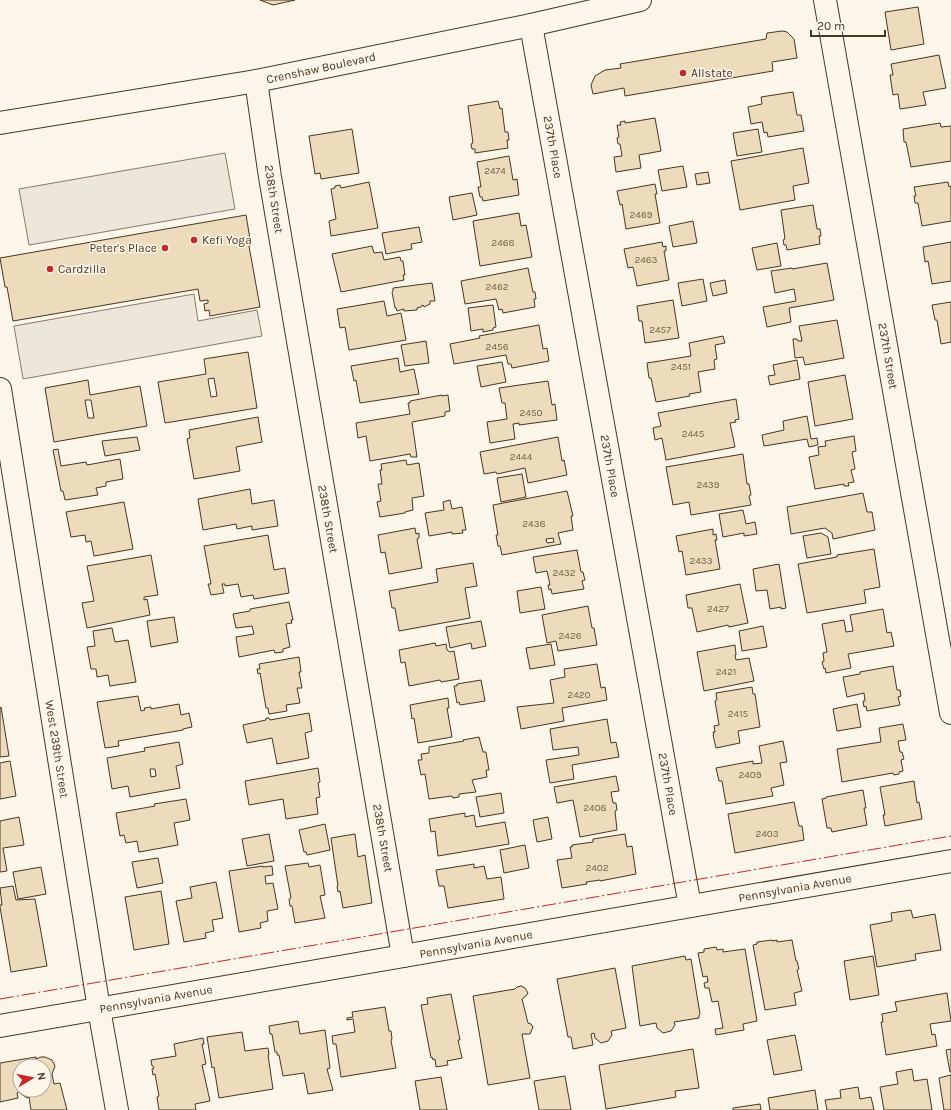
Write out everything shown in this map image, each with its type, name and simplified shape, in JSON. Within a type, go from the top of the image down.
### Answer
[{"type":"street","name":"Crenshaw Boulevard","points":[[0,123],[256,81],[531,25],[640,0]]},
{"type":"street","name":"237th Street","points":[[825,0],[951,713]]},
{"type":"street","name":"237th Place","points":[[531,25],[690,906]]},
{"type":"street","name":"238th Street","points":[[256,81],[272,192],[403,956]]},
{"type":"street","name":"West 239th Street","points":[[0,389],[99,1009],[117,1110]]},
{"type":"street","name":"Pennsylvania Avenue","points":[[0,1026],[951,861]]},
{"type":"shaded area","points":[[225,153],[235,209],[29,245],[19,189]]},
{"type":"shaded area","points":[[194,294],[198,321],[257,310],[262,336],[23,379],[14,326]]},
{"type":"building","points":[[260,0],[295,0],[273,5]]},
{"type":"building","points":[[918,7],[924,44],[891,50],[885,12]]},
{"type":"building","points":[[782,31],[787,32],[794,39],[797,58],[772,62],[773,71],[625,96],[624,88],[593,94],[591,85],[595,76],[605,70],[621,68],[620,64],[766,39],[767,33]]},
{"type":"building","points":[[939,55],[946,88],[923,92],[926,105],[900,109],[898,94],[893,95],[890,75],[893,75],[891,64]]},
{"type":"building","points":[[793,92],[797,115],[801,115],[804,131],[768,137],[767,132],[764,133],[762,122],[751,124],[748,107],[762,104],[761,97]]},
{"type":"building","points":[[498,101],[500,109],[502,108],[505,132],[508,132],[508,148],[475,153],[475,149],[472,149],[471,144],[473,143],[468,106]]},
{"type":"building","points":[[655,118],[661,151],[639,155],[641,168],[616,172],[614,157],[622,156],[620,144],[618,144],[617,138],[619,137],[617,125],[621,125],[620,122],[625,121],[625,123]]},
{"type":"building","points":[[940,123],[941,127],[951,126],[951,161],[911,167],[906,142],[904,142],[903,129]]},
{"type":"building","points":[[352,129],[359,173],[321,179],[320,173],[315,174],[309,136]]},
{"type":"building","points":[[758,129],[762,152],[737,156],[733,133]]},
{"type":"building","points":[[803,148],[809,183],[793,186],[795,200],[740,210],[731,161]]},
{"type":"building","points":[[509,156],[513,180],[517,179],[519,195],[483,201],[482,197],[480,197],[478,187],[481,187],[477,162]]},
{"type":"building","points":[[683,166],[687,187],[662,191],[658,170]]},
{"type":"building","points":[[708,172],[710,183],[697,185],[695,174]]},
{"type":"building","points":[[369,182],[378,228],[331,236],[329,221],[336,219],[331,189],[340,185],[341,188]]},
{"type":"building","points":[[948,182],[949,187],[951,186],[951,221],[922,226],[918,203],[915,203],[914,196],[916,196],[914,187]]},
{"type":"building","points":[[655,184],[657,194],[655,194],[660,223],[626,229],[622,204],[620,205],[617,191]]},
{"type":"building","points":[[472,193],[477,215],[453,220],[449,197]]},
{"type":"building","points":[[813,205],[817,229],[820,229],[820,244],[787,250],[783,240],[785,239],[781,210]]},
{"type":"building","points":[[519,213],[521,226],[526,225],[532,257],[480,266],[473,221]]},
{"type":"building","points":[[246,215],[251,245],[249,246],[260,307],[210,316],[209,310],[205,311],[204,304],[208,303],[208,300],[200,301],[198,289],[13,321],[0,258]]},
{"type":"building","points":[[693,221],[697,243],[673,247],[669,226]]},
{"type":"building","points":[[419,227],[422,242],[411,244],[412,249],[386,254],[382,233]]},
{"type":"building","points":[[662,242],[663,247],[666,246],[666,251],[664,251],[669,280],[637,286],[633,267],[628,268],[624,249]]},
{"type":"building","points":[[951,242],[951,281],[932,284],[928,261],[925,262],[923,247]]},
{"type":"building","points":[[777,243],[781,266],[757,270],[752,248]]},
{"type":"building","points":[[372,246],[374,253],[382,252],[384,260],[400,257],[401,261],[403,261],[405,275],[403,275],[404,280],[341,292],[332,254]]},
{"type":"building","points":[[827,263],[834,300],[789,308],[791,322],[767,327],[763,307],[796,301],[794,289],[775,293],[771,271]]},
{"type":"building","points":[[528,268],[533,292],[535,292],[535,307],[503,313],[502,309],[499,310],[496,299],[465,304],[461,281]]},
{"type":"building","points":[[703,279],[707,301],[682,306],[678,283]]},
{"type":"building","points":[[725,280],[727,293],[713,296],[710,283]]},
{"type":"building","points":[[432,283],[435,301],[430,301],[430,304],[424,307],[423,305],[417,308],[417,310],[404,311],[404,309],[397,311],[392,292],[393,288]]},
{"type":"building","points":[[673,300],[679,338],[645,343],[642,321],[639,321],[637,306]]},
{"type":"building","points":[[384,301],[387,316],[401,313],[406,340],[349,350],[345,327],[340,328],[337,309]]},
{"type":"building","points":[[951,302],[951,342],[941,344],[937,320],[935,320],[932,305]]},
{"type":"building","points":[[493,305],[496,327],[493,328],[493,330],[483,332],[483,329],[471,331],[468,308]]},
{"type":"building","points":[[837,320],[844,358],[805,365],[803,357],[795,358],[793,339],[802,341],[799,326]]},
{"type":"building","points":[[539,325],[543,349],[547,348],[549,361],[512,368],[511,364],[508,364],[506,355],[454,364],[450,344],[480,338],[479,336]]},
{"type":"building","points":[[723,336],[725,343],[715,345],[717,359],[714,360],[715,369],[698,372],[701,392],[689,394],[690,396],[656,402],[651,378],[649,378],[647,363],[691,356],[689,343]]},
{"type":"building","points":[[426,341],[429,363],[405,366],[401,345]]},
{"type":"building","points":[[248,352],[257,408],[165,423],[158,382],[206,374],[204,359]],"holes":[[[214,378],[217,396],[211,397],[208,379]]]},
{"type":"building","points":[[398,358],[400,372],[414,369],[419,394],[360,403],[356,380],[354,381],[351,366]]},
{"type":"building","points":[[797,360],[800,379],[770,385],[768,376],[775,375],[773,365]]},
{"type":"building","points":[[502,362],[506,382],[481,387],[477,366]]},
{"type":"building","points":[[845,375],[853,419],[815,426],[808,382]]},
{"type":"building","points":[[88,380],[90,395],[140,386],[147,426],[54,442],[45,388]],"holes":[[[85,400],[91,400],[94,418],[88,418]]]},
{"type":"building","points":[[548,381],[552,405],[555,404],[557,420],[519,425],[519,423],[513,424],[515,439],[490,443],[487,422],[507,419],[505,403],[502,403],[499,388]]},
{"type":"building","points":[[448,395],[450,411],[445,412],[445,416],[412,422],[417,457],[411,457],[410,454],[370,461],[366,436],[358,438],[356,423],[410,414],[408,403],[410,403],[410,401]]},
{"type":"building","points":[[736,399],[739,419],[735,420],[736,422],[730,423],[735,447],[666,460],[662,438],[655,440],[653,428],[661,426],[658,413]]},
{"type":"building","points":[[807,416],[811,439],[817,438],[818,445],[809,447],[807,439],[764,446],[762,435],[784,430],[783,421]]},
{"type":"building","points":[[258,417],[262,442],[236,447],[240,471],[194,479],[187,439],[190,438],[189,430]]},
{"type":"building","points":[[854,436],[856,451],[852,452],[855,469],[851,470],[854,482],[848,483],[849,486],[844,486],[844,484],[815,489],[809,457],[819,455],[818,447],[826,446],[825,441]]},
{"type":"building","points":[[137,437],[140,450],[105,456],[102,441]]},
{"type":"building","points":[[558,437],[562,461],[564,460],[567,475],[528,483],[525,468],[497,474],[496,472],[484,474],[480,452]]},
{"type":"building","points":[[58,449],[61,466],[86,462],[87,465],[120,459],[123,479],[106,482],[106,486],[96,488],[98,495],[65,500],[63,491],[61,491],[53,450]]},
{"type":"building","points":[[743,454],[747,484],[749,484],[751,495],[749,496],[751,505],[691,515],[689,502],[673,505],[666,467]]},
{"type":"building","points":[[406,460],[407,465],[419,463],[424,496],[412,498],[413,510],[405,513],[380,517],[377,502],[381,501],[378,484],[382,484],[380,470],[382,470],[381,464]]},
{"type":"building","points":[[522,474],[526,497],[501,502],[497,478]]},
{"type":"building","points":[[250,489],[252,504],[274,500],[278,526],[252,530],[252,526],[237,529],[236,524],[203,530],[198,499]]},
{"type":"building","points":[[567,491],[573,516],[571,516],[573,530],[558,533],[561,544],[502,555],[500,546],[498,546],[496,535],[498,535],[493,505]],"holes":[[[553,538],[554,542],[547,543],[546,539]]]},
{"type":"building","points":[[863,493],[867,512],[872,512],[875,530],[833,539],[832,533],[825,528],[791,534],[787,507]]},
{"type":"building","points":[[450,500],[452,509],[462,507],[466,530],[462,530],[463,533],[452,534],[452,532],[429,536],[425,513],[444,510],[443,502]]},
{"type":"building","points":[[124,502],[133,549],[94,556],[91,541],[86,542],[85,535],[71,537],[66,512]]},
{"type":"building","points":[[743,510],[746,524],[755,522],[757,534],[744,536],[744,533],[723,537],[719,514]]},
{"type":"building","points":[[415,528],[416,534],[419,533],[419,538],[417,539],[422,568],[389,574],[385,552],[381,553],[378,535]]},
{"type":"building","points":[[713,529],[713,535],[716,534],[717,540],[715,540],[720,569],[686,575],[682,551],[679,552],[676,536]]},
{"type":"building","points":[[821,533],[828,537],[831,554],[807,558],[803,536]]},
{"type":"building","points":[[268,535],[274,570],[285,568],[289,593],[254,599],[253,595],[241,597],[238,584],[225,586],[225,584],[222,584],[224,593],[211,595],[208,584],[211,584],[204,546]]},
{"type":"building","points":[[874,549],[880,587],[864,590],[866,603],[807,613],[798,564],[837,557],[837,555]]},
{"type":"building","points":[[577,550],[581,572],[583,572],[585,580],[582,581],[584,589],[552,594],[551,589],[549,590],[548,585],[550,585],[547,571],[536,573],[533,557]]},
{"type":"building","points":[[151,555],[158,595],[144,597],[144,600],[147,599],[150,615],[87,628],[82,603],[94,601],[87,566]]},
{"type":"building","points":[[473,563],[477,586],[465,588],[470,618],[399,631],[395,608],[392,608],[389,591],[438,582],[436,569]]},
{"type":"building","points":[[779,564],[786,608],[781,609],[781,607],[770,609],[767,590],[756,591],[753,569]]},
{"type":"building","points":[[740,584],[748,623],[729,627],[728,625],[697,632],[692,608],[688,608],[686,595]]},
{"type":"building","points":[[541,587],[545,609],[520,613],[517,591]]},
{"type":"building","points":[[289,602],[293,620],[291,620],[292,623],[286,624],[290,647],[283,649],[283,652],[275,653],[274,650],[239,657],[236,637],[254,634],[252,626],[236,628],[233,614],[250,611],[250,609]]},
{"type":"building","points":[[588,606],[597,645],[558,651],[556,641],[547,643],[542,615]]},
{"type":"building","points":[[883,609],[887,633],[891,632],[894,646],[848,654],[851,668],[826,673],[822,662],[824,661],[823,653],[827,652],[822,624],[844,620],[846,632],[853,631],[850,615]]},
{"type":"building","points":[[174,617],[178,642],[151,647],[147,621]]},
{"type":"building","points":[[481,621],[486,646],[472,649],[471,643],[450,648],[446,627]]},
{"type":"building","points":[[763,626],[767,647],[742,651],[739,631]]},
{"type":"building","points":[[112,628],[115,642],[128,640],[136,682],[110,686],[108,675],[97,677],[96,669],[91,669],[87,647],[95,646],[93,631]]},
{"type":"building","points":[[435,643],[436,646],[446,644],[447,650],[450,652],[454,651],[459,679],[441,682],[440,680],[409,686],[405,662],[401,663],[399,650]]},
{"type":"building","points":[[551,644],[555,665],[530,669],[526,648]]},
{"type":"building","points":[[735,645],[736,660],[749,658],[754,681],[704,691],[697,652]]},
{"type":"building","points":[[299,657],[301,672],[299,672],[302,688],[297,688],[300,703],[286,705],[287,711],[269,714],[268,708],[266,708],[260,673],[258,674],[257,669],[260,669],[259,664]]},
{"type":"building","points":[[597,664],[601,688],[605,687],[607,700],[562,708],[564,721],[521,729],[517,707],[554,703],[550,680],[565,677],[564,669]]},
{"type":"building","points":[[893,666],[897,690],[900,690],[901,696],[898,697],[900,705],[867,711],[866,706],[864,707],[863,701],[865,701],[864,693],[847,697],[843,677],[860,674],[860,672]]},
{"type":"building","points":[[481,680],[485,701],[460,705],[459,702],[457,703],[454,686],[457,686],[457,684]]},
{"type":"building","points":[[752,687],[753,694],[755,694],[760,727],[738,731],[740,743],[716,748],[713,732],[715,732],[714,726],[719,725],[715,701],[717,700],[716,693]]},
{"type":"building","points":[[138,696],[141,711],[145,710],[144,708],[151,707],[151,709],[179,704],[181,715],[189,713],[192,727],[183,730],[118,741],[119,746],[105,748],[97,702]]},
{"type":"building","points":[[448,698],[449,708],[447,708],[452,737],[418,743],[414,718],[412,719],[410,705]]},
{"type":"building","points":[[857,704],[861,727],[837,731],[833,709]]},
{"type":"building","points":[[1,707],[9,756],[0,757],[0,708]]},
{"type":"building","points":[[309,713],[312,731],[305,733],[309,758],[277,764],[272,738],[247,743],[243,725],[266,720],[266,718],[269,718],[270,720]]},
{"type":"building","points":[[607,719],[611,743],[616,742],[619,757],[572,765],[574,779],[550,783],[546,760],[579,755],[578,747],[553,750],[550,729]]},
{"type":"building","points":[[903,724],[906,740],[898,741],[900,752],[902,752],[904,759],[901,760],[903,771],[894,775],[893,773],[842,782],[837,749],[881,742],[879,728]]},
{"type":"building","points":[[479,737],[483,752],[486,752],[489,770],[486,770],[487,777],[472,780],[476,792],[459,794],[459,797],[453,798],[452,796],[429,799],[425,774],[421,775],[418,760],[422,760],[421,754],[429,753],[429,747]]},
{"type":"building","points":[[783,741],[787,762],[780,763],[784,785],[771,788],[773,796],[726,804],[722,781],[719,781],[716,768],[753,761],[753,764],[762,763],[759,746]]},
{"type":"building","points":[[179,742],[183,764],[176,766],[180,788],[130,797],[128,786],[112,789],[107,758],[145,751],[144,748]],"holes":[[[150,769],[155,769],[156,776],[151,777]]]},
{"type":"building","points":[[10,761],[16,796],[0,799],[0,763]]},
{"type":"building","points":[[318,768],[320,797],[316,798],[318,814],[286,819],[283,799],[249,805],[245,781]]},
{"type":"building","points":[[616,776],[619,791],[611,792],[613,803],[616,803],[617,810],[615,811],[617,830],[580,837],[573,800],[557,803],[554,787]]},
{"type":"building","points":[[914,781],[917,803],[919,802],[922,819],[885,826],[883,815],[885,815],[880,787]]},
{"type":"building","points":[[863,790],[867,825],[832,832],[831,828],[827,828],[822,799]]},
{"type":"building","points":[[501,793],[504,813],[480,817],[476,797]]},
{"type":"building","points":[[186,799],[190,820],[174,823],[178,845],[139,852],[137,841],[126,843],[124,835],[120,836],[116,813],[155,806],[154,804]]},
{"type":"building","points":[[794,802],[799,826],[802,826],[804,840],[735,853],[728,814]]},
{"type":"building","points":[[465,813],[465,817],[474,815],[476,827],[505,822],[509,844],[438,856],[435,831],[431,832],[429,819]]},
{"type":"building","points":[[19,817],[24,845],[3,848],[7,871],[0,872],[0,821]]},
{"type":"building","points":[[548,817],[552,839],[537,842],[533,820]]},
{"type":"building","points":[[325,824],[330,850],[307,855],[306,852],[304,852],[299,830]]},
{"type":"building","points":[[269,834],[274,861],[247,866],[242,839]]},
{"type":"building","points":[[355,834],[358,857],[365,855],[372,903],[343,908],[340,891],[338,892],[331,838]]},
{"type":"building","points":[[625,834],[627,847],[632,846],[636,874],[600,881],[586,882],[587,884],[562,888],[557,860],[572,858],[570,847],[572,847],[572,845],[593,842],[593,839]]},
{"type":"building","points":[[525,845],[529,868],[504,873],[500,850]]},
{"type":"building","points":[[158,858],[163,883],[137,888],[132,862]]},
{"type":"building","points":[[308,863],[309,867],[320,865],[325,895],[320,896],[325,918],[295,923],[292,906],[290,906],[289,899],[291,898],[285,866]]},
{"type":"building","points":[[474,864],[474,868],[484,866],[487,879],[501,877],[504,899],[448,908],[444,886],[439,886],[436,870]]},
{"type":"building","points":[[272,866],[273,875],[265,876],[266,884],[273,883],[278,909],[267,911],[268,921],[260,923],[261,928],[239,932],[229,871]]},
{"type":"building","points":[[41,867],[46,894],[18,899],[13,872]]},
{"type":"building","points":[[216,882],[223,918],[212,920],[214,931],[205,933],[206,938],[184,942],[176,901],[192,898],[190,887]]},
{"type":"building","points":[[13,886],[16,900],[35,899],[47,966],[11,972],[0,907],[0,905],[2,905],[0,888]]},
{"type":"building","points":[[161,891],[169,944],[134,950],[125,897]]},
{"type":"building","points":[[911,910],[913,918],[935,914],[941,950],[915,954],[916,960],[877,967],[870,925],[892,921],[891,913]]},
{"type":"building","points":[[777,940],[777,942],[792,940],[799,969],[797,970],[802,991],[794,993],[796,1005],[765,1010],[753,945],[757,944],[757,942]]},
{"type":"building","points":[[716,947],[717,950],[723,949],[723,952],[745,949],[757,1021],[743,1024],[744,1030],[716,1035],[715,1029],[723,1028],[718,1001],[712,1002],[709,988],[705,988],[704,983],[708,982],[707,976],[703,977],[698,953],[704,952],[704,949]]},
{"type":"building","points":[[685,956],[686,960],[691,959],[700,1014],[699,1018],[674,1022],[675,1025],[671,1031],[663,1033],[657,1028],[656,1023],[640,1026],[632,966]]},
{"type":"building","points":[[873,956],[879,995],[850,1000],[844,961]]},
{"type":"building","points":[[615,968],[626,1028],[611,1031],[612,1035],[608,1041],[601,1043],[595,1038],[594,1033],[591,1034],[593,1045],[573,1049],[571,1037],[568,1037],[557,979]]},
{"type":"building","points":[[521,986],[525,988],[528,993],[522,999],[528,1023],[533,1027],[530,1034],[522,1034],[530,1078],[488,1085],[473,996],[515,989]]},
{"type":"building","points":[[947,993],[951,1021],[930,1024],[932,1035],[935,1034],[937,1046],[886,1055],[881,1022],[883,1022],[882,1014],[897,1011],[895,1002]]},
{"type":"building","points":[[451,994],[462,1058],[447,1061],[448,1065],[436,1067],[435,1059],[433,1060],[432,1057],[431,1058],[421,1005],[428,1004],[427,998]]},
{"type":"building","points":[[385,1007],[389,1031],[391,1031],[391,1040],[396,1068],[341,1077],[336,1044],[333,1044],[332,1036],[355,1032],[353,1019],[347,1020],[347,1018],[353,1017],[352,1012]]},
{"type":"building","points":[[298,1021],[300,1034],[325,1030],[330,1068],[327,1069],[333,1090],[308,1094],[304,1073],[283,1076],[279,1055],[275,1052],[269,1026]]},
{"type":"building","points":[[242,1032],[245,1051],[268,1048],[273,1089],[219,1098],[207,1037]]},
{"type":"building","points":[[795,1035],[802,1070],[774,1075],[767,1040]]},
{"type":"building","points":[[203,1038],[204,1044],[202,1044],[206,1064],[202,1065],[210,1101],[195,1104],[196,1110],[159,1110],[157,1097],[159,1096],[155,1074],[153,1075],[152,1069],[154,1068],[151,1060],[176,1056],[174,1044]]},
{"type":"building","points":[[693,1049],[699,1088],[675,1091],[676,1097],[606,1109],[599,1065]]},
{"type":"building","points":[[951,1049],[951,1072],[950,1072],[946,1050]]},
{"type":"building","points":[[52,1060],[55,1066],[52,1074]]},
{"type":"building","points":[[12,1061],[12,1098],[18,1098],[0,1102],[0,1063]]},
{"type":"building","points":[[912,1069],[914,1081],[927,1079],[932,1110],[884,1110],[880,1087],[898,1084],[896,1072]]},
{"type":"building","points":[[52,1074],[54,1084],[60,1083],[67,1110],[31,1110],[29,1098],[52,1098]]},
{"type":"building","points":[[951,1075],[951,1110],[944,1110],[939,1078]]},
{"type":"building","points":[[565,1076],[571,1110],[539,1110],[534,1081]]},
{"type":"building","points":[[441,1077],[447,1110],[420,1110],[415,1081]]},
{"type":"building","points":[[858,1087],[860,1099],[871,1097],[874,1110],[827,1110],[825,1100],[841,1098],[840,1090]]},
{"type":"building","points":[[815,1090],[818,1110],[770,1110],[768,1098]]},
{"type":"building","points":[[760,1104],[761,1110],[733,1110],[733,1108]]},
{"type":"power","points":[[0,999],[951,836]]},
{"type":"place","name":"Allstate","points":[[683,73]]},
{"type":"place","name":"Kefi Yoga","points":[[194,240]]},
{"type":"place","name":"Peter's Place","points":[[165,248]]},
{"type":"place","name":"Cardzilla","points":[[50,269]]}]
